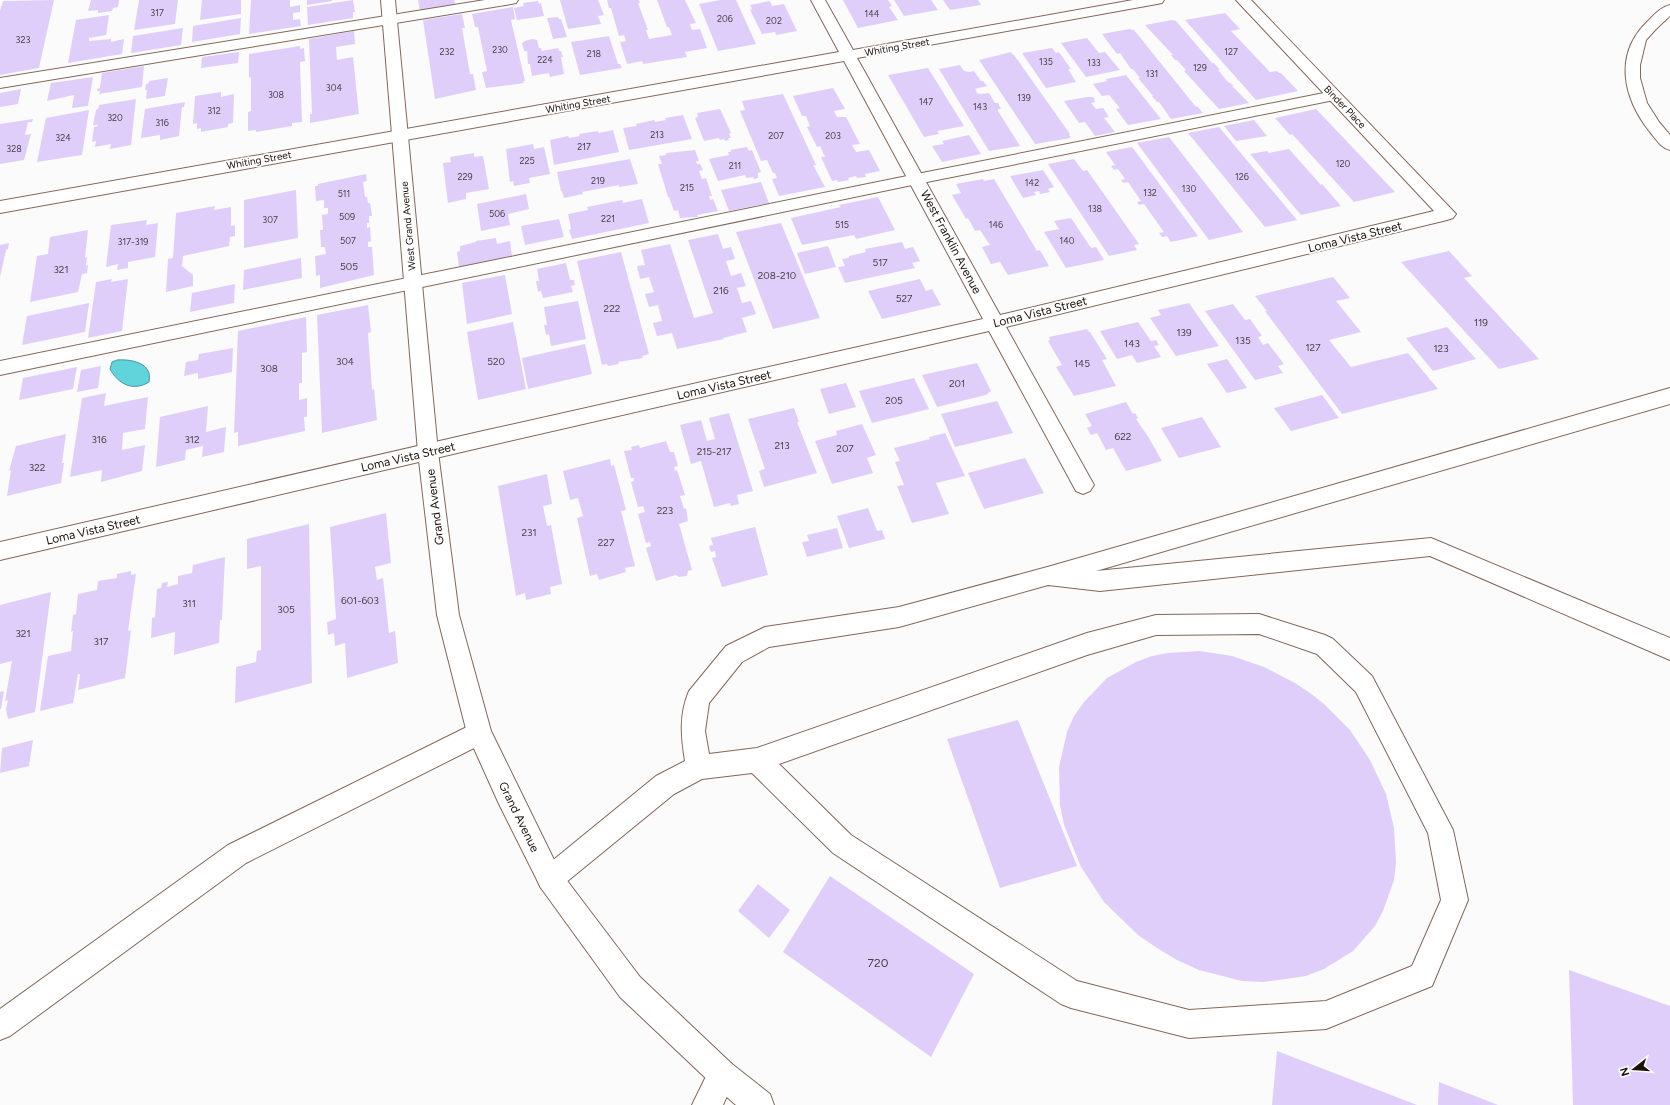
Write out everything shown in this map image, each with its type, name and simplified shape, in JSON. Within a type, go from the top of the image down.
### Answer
[{"type":"street","name":"West Grand Avenue","points":[[388,0],[428,452]]},
{"type":"street","points":[[0,83],[511,0]]},
{"type":"street","name":"West Franklin Avenue","points":[[818,0],[1083,485]]},
{"type":"street","name":"Whiting Street","points":[[0,207],[1157,0]]},
{"type":"street","name":"Binder Place","points":[[1243,0],[1447,214]]},
{"type":"street","points":[[1670,9],[1641,38],[1633,60],[1631,81],[1640,106],[1659,134],[1670,146]]},
{"type":"street","points":[[0,368],[917,179],[1334,96]]},
{"type":"street","name":"Loma Vista Street","points":[[0,552],[428,452],[995,323],[1447,214]]},
{"type":"street","points":[[699,767],[693,731],[698,699],[734,654],[765,637],[899,617],[1670,396]]},
{"type":"street","name":"Grand Avenue","points":[[428,452],[448,615],[480,733],[508,795],[550,879],[630,987],[722,1074],[759,1105]]},
{"type":"street","points":[[1048,575],[1100,581],[1431,547],[1670,649]]},
{"type":"street","points":[[550,879],[665,785],[699,767],[758,760],[1088,644],[1156,625],[1259,624],[1325,646],[1364,684],[1440,830],[1455,900],[1422,976],[1326,1015],[1189,1024],[1071,994],[842,844],[758,760]]},
{"type":"street","points":[[0,1026],[237,854],[480,733]]},
{"type":"street","points":[[707,1105],[722,1074]]},
{"type":"water","points":[[117,360],[129,360],[145,366],[148,370],[149,382],[143,385],[132,386],[126,385],[117,379],[110,369],[112,362]]},
{"type":"building","points":[[54,0],[39,68],[0,75],[0,11],[3,1]]},
{"type":"building","points":[[91,0],[119,0],[118,7],[113,8],[112,11],[98,13],[98,10],[88,11]]},
{"type":"building","points":[[139,0],[178,0],[175,24],[134,30]]},
{"type":"building","points":[[202,0],[241,0],[241,14],[200,20]]},
{"type":"building","points":[[251,0],[290,0],[290,7],[300,5],[300,12],[293,13],[293,20],[300,19],[301,26],[249,34]]},
{"type":"building","points":[[307,0],[332,0],[332,1],[307,5]]},
{"type":"building","points":[[353,0],[355,12],[353,12],[353,18],[308,25],[307,7]]},
{"type":"building","points":[[418,0],[454,0],[455,4],[420,10]]},
{"type":"building","points":[[560,0],[598,0],[604,15],[598,16],[601,24],[568,29]]},
{"type":"building","points":[[607,0],[639,0],[640,3],[638,3],[648,30],[646,30],[649,39],[672,35],[669,27],[667,27],[657,0],[685,0],[696,23],[690,24],[692,30],[700,29],[707,48],[685,52],[687,57],[643,64],[642,61],[627,64],[620,42],[626,41],[624,35],[619,36],[611,8],[609,8]]},
{"type":"building","points":[[720,0],[736,0],[756,44],[718,51],[699,4]]},
{"type":"building","points":[[843,0],[888,0],[892,6],[889,7],[898,20],[858,28]]},
{"type":"building","points":[[894,0],[931,0],[938,10],[904,16]]},
{"type":"building","points":[[943,0],[978,0],[981,5],[950,10]]},
{"type":"building","points":[[538,1],[539,4],[541,3],[544,16],[517,20],[514,8],[524,6],[523,3]]},
{"type":"building","points":[[770,1],[772,6],[784,4],[797,31],[776,35],[775,32],[762,34],[750,10],[752,9],[750,5]]},
{"type":"building","points":[[513,7],[515,19],[511,20],[525,81],[523,81],[524,83],[486,88],[482,72],[487,71],[478,27],[475,27],[472,14]]},
{"type":"building","points":[[1225,13],[1240,29],[1231,31],[1270,72],[1277,71],[1281,73],[1298,91],[1256,100],[1185,20]]},
{"type":"building","points":[[462,14],[465,28],[462,28],[470,74],[473,74],[476,90],[435,99],[423,20]]},
{"type":"building","points":[[109,15],[106,35],[89,38],[89,41],[111,39],[111,42],[124,39],[122,54],[68,63],[76,20]]},
{"type":"building","points":[[558,17],[561,19],[567,37],[553,39],[547,18]]},
{"type":"building","points":[[241,18],[240,34],[192,42],[193,26]]},
{"type":"building","points":[[1172,20],[1176,21],[1212,63],[1214,63],[1220,70],[1218,70],[1227,81],[1234,86],[1232,86],[1249,103],[1219,109],[1145,25]]},
{"type":"building","points":[[183,28],[181,45],[131,53],[133,36]]},
{"type":"building","points":[[1129,29],[1134,30],[1196,107],[1197,106],[1203,113],[1171,119],[1159,102],[1157,102],[1138,78],[1140,78],[1133,69],[1131,69],[1120,53],[1117,54],[1102,34]]},
{"type":"building","points":[[354,31],[355,44],[336,47],[337,60],[353,57],[359,114],[310,123],[310,114],[312,114],[309,39]]},
{"type":"building","points":[[609,36],[618,64],[620,64],[622,68],[580,75],[571,42]]},
{"type":"building","points":[[1087,38],[1099,53],[1105,52],[1120,70],[1086,77],[1061,43]]},
{"type":"building","points":[[532,39],[537,40],[539,48],[541,48],[542,51],[558,48],[559,51],[561,51],[563,57],[561,57],[564,74],[550,77],[549,73],[532,76],[530,64],[528,64],[527,51],[524,51],[522,43]]},
{"type":"building","points":[[300,46],[300,49],[304,48],[305,61],[300,62],[302,122],[292,123],[292,126],[256,132],[256,130],[248,131],[248,112],[251,111],[249,54]]},
{"type":"building","points":[[1052,48],[1056,53],[1059,52],[1071,69],[1068,69],[1076,82],[1046,88],[1022,53]]},
{"type":"building","points":[[239,52],[238,63],[201,68],[202,57]]},
{"type":"building","points":[[1011,52],[1070,134],[1069,135],[1071,138],[1035,144],[979,60]]},
{"type":"building","points":[[960,65],[963,70],[968,72],[974,71],[981,81],[983,81],[987,86],[975,89],[977,92],[976,93],[989,93],[995,103],[998,103],[1001,109],[998,109],[998,111],[1020,146],[989,151],[939,69]]},
{"type":"building","points":[[144,66],[142,87],[99,94],[100,91],[97,91],[97,89],[100,88],[102,73]]},
{"type":"building","points":[[928,68],[964,126],[937,131],[939,134],[924,137],[888,75]]},
{"type":"building","points":[[1126,75],[1161,119],[1128,125],[1116,109],[1120,108],[1109,95],[1102,96],[1093,84],[1107,81],[1106,79]]},
{"type":"building","points":[[93,77],[88,106],[72,108],[74,95],[47,101],[51,83]]},
{"type":"building","points":[[168,78],[165,96],[146,99],[146,84],[149,83],[149,81]]},
{"type":"building","points":[[833,88],[845,109],[834,111],[837,117],[846,117],[860,144],[852,145],[856,152],[869,150],[880,171],[865,174],[866,177],[857,178],[856,176],[848,178],[849,180],[838,182],[837,180],[832,181],[821,157],[825,157],[820,146],[817,147],[807,127],[810,126],[806,116],[802,116],[793,96]]},
{"type":"building","points":[[21,89],[18,104],[0,107],[0,93]]},
{"type":"building","points":[[221,92],[221,97],[234,94],[233,123],[228,124],[228,127],[201,132],[201,128],[197,129],[197,123],[193,124],[195,96]]},
{"type":"building","points":[[783,94],[816,165],[813,165],[825,187],[779,196],[772,179],[777,178],[775,173],[773,173],[767,160],[761,161],[740,111],[745,110],[742,101]]},
{"type":"building","points":[[1093,97],[1095,99],[1095,102],[1091,103],[1096,109],[1103,108],[1109,117],[1104,118],[1115,132],[1095,136],[1085,122],[1079,123],[1064,101]]},
{"type":"building","points":[[136,99],[131,145],[110,149],[111,144],[95,147],[96,141],[92,142],[94,127],[98,125],[93,125],[96,110],[98,109],[99,105]]},
{"type":"building","points":[[185,102],[184,107],[182,107],[179,136],[160,140],[160,135],[141,138],[145,109]]},
{"type":"building","points":[[720,109],[731,133],[729,134],[731,138],[728,138],[729,140],[725,141],[724,139],[720,140],[719,138],[704,141],[695,118],[698,117],[697,113]]},
{"type":"building","points":[[1316,109],[1395,192],[1354,202],[1292,134],[1290,135],[1275,118]]},
{"type":"building","points":[[89,110],[82,155],[37,162],[46,118]]},
{"type":"building","points":[[683,115],[692,139],[629,150],[623,128],[637,126],[636,124],[654,120],[655,122],[666,120],[665,118]]},
{"type":"building","points":[[33,119],[32,122],[28,122],[25,135],[31,134],[24,160],[0,164],[0,124]]},
{"type":"building","points":[[1254,120],[1267,136],[1236,141],[1224,126]]},
{"type":"building","points":[[1219,127],[1297,220],[1265,227],[1188,133]]},
{"type":"building","points":[[613,130],[619,152],[554,165],[550,140],[568,136],[569,138],[580,136],[579,134],[598,131],[599,133]]},
{"type":"building","points":[[969,135],[981,154],[942,162],[932,146],[944,144],[942,141]]},
{"type":"building","points":[[1169,137],[1243,232],[1209,240],[1137,143]]},
{"type":"building","points":[[533,144],[534,149],[544,147],[550,174],[529,178],[530,183],[514,186],[513,181],[510,182],[506,149]]},
{"type":"building","points":[[747,147],[749,151],[752,150],[761,172],[758,173],[758,178],[747,178],[745,175],[718,181],[709,159],[729,155],[728,152],[731,152],[730,150]]},
{"type":"building","points":[[1132,147],[1198,236],[1171,242],[1167,236],[1162,237],[1159,233],[1164,232],[1144,204],[1139,205],[1137,202],[1141,201],[1128,182],[1123,183],[1121,180],[1125,179],[1118,169],[1114,170],[1111,166],[1115,165],[1106,152]]},
{"type":"building","points":[[1289,149],[1341,206],[1301,215],[1250,154],[1267,151],[1269,153]]},
{"type":"building","points":[[695,150],[699,161],[696,161],[697,164],[700,164],[703,170],[699,171],[702,179],[706,178],[712,196],[709,196],[710,200],[713,199],[718,211],[697,215],[698,217],[680,218],[678,210],[674,211],[668,197],[658,164],[662,164],[659,156],[666,155],[666,153]]},
{"type":"building","points":[[474,153],[474,157],[483,156],[489,189],[466,193],[466,199],[448,203],[443,163],[451,162],[450,157]]},
{"type":"building","points":[[630,159],[638,184],[619,187],[619,185],[582,192],[583,194],[564,198],[557,172]]},
{"type":"building","points":[[1074,159],[1083,171],[1087,170],[1139,244],[1134,245],[1137,250],[1109,256],[1048,164]]},
{"type":"building","points":[[1043,170],[1054,187],[1048,189],[1050,192],[1040,194],[1039,191],[1034,192],[1036,195],[1023,198],[1010,176]]},
{"type":"building","points":[[366,174],[367,181],[363,182],[365,197],[367,197],[368,203],[370,203],[372,216],[369,216],[369,223],[367,223],[367,228],[370,227],[371,241],[368,242],[368,247],[372,247],[374,275],[320,288],[320,275],[316,276],[315,256],[326,254],[325,247],[321,247],[320,230],[323,230],[322,215],[328,214],[328,208],[324,208],[324,200],[316,201],[315,186],[318,186],[318,184]]},
{"type":"building","points":[[983,179],[984,181],[994,179],[1037,251],[1040,250],[1049,266],[1008,275],[1000,262],[991,264],[982,247],[990,245],[980,230],[975,231],[952,195],[961,193],[956,184]]},
{"type":"building","points":[[761,182],[769,203],[729,211],[721,190]]},
{"type":"building","points":[[296,190],[298,238],[244,248],[244,200]]},
{"type":"building","points":[[526,194],[529,209],[508,214],[510,225],[481,231],[477,204]]},
{"type":"building","points":[[878,197],[895,230],[856,239],[854,235],[802,245],[791,218],[841,207],[839,205]]},
{"type":"building","points":[[642,199],[649,223],[572,239],[569,230],[571,229],[568,214],[588,210],[587,207],[622,200],[623,203]]},
{"type":"building","points":[[215,206],[214,210],[231,207],[231,226],[235,225],[235,236],[230,237],[229,246],[183,256],[182,266],[193,275],[193,286],[166,292],[168,259],[173,258],[176,213]]},
{"type":"building","points":[[1071,218],[1091,248],[1096,247],[1104,260],[1066,268],[1044,232],[1059,229],[1054,221]]},
{"type":"building","points":[[559,219],[564,237],[525,245],[521,226]]},
{"type":"building","points":[[147,220],[146,225],[158,223],[155,257],[128,262],[128,268],[117,270],[118,264],[106,267],[111,225]]},
{"type":"building","points":[[781,223],[820,318],[773,329],[736,232]]},
{"type":"building","points":[[88,230],[85,258],[87,257],[87,273],[82,274],[78,292],[30,302],[37,256],[48,254],[50,237]]},
{"type":"building","points":[[718,234],[723,249],[731,247],[735,259],[726,261],[731,276],[741,273],[746,286],[737,288],[742,303],[751,301],[756,314],[742,318],[747,332],[723,338],[724,339],[677,349],[672,333],[657,336],[653,323],[662,321],[658,305],[649,307],[645,294],[654,292],[649,277],[640,279],[637,266],[645,265],[641,250],[670,244],[694,318],[713,313],[688,240]]},
{"type":"building","points":[[496,238],[497,244],[510,241],[512,256],[459,267],[457,252],[460,251],[460,246],[476,241]]},
{"type":"building","points":[[902,242],[905,249],[913,247],[920,261],[912,263],[915,268],[845,283],[838,267],[845,266],[842,259],[866,252],[865,249]]},
{"type":"building","points":[[9,243],[8,249],[6,250],[0,277],[0,245]]},
{"type":"building","points":[[828,246],[836,267],[805,274],[797,253]]},
{"type":"building","points":[[1449,251],[1472,276],[1464,278],[1539,359],[1499,369],[1401,262]]},
{"type":"building","points":[[621,252],[649,354],[642,356],[643,358],[618,362],[619,364],[608,366],[607,364],[602,365],[577,261]]},
{"type":"building","points":[[301,258],[302,278],[243,290],[244,270]]},
{"type":"building","points":[[566,263],[570,280],[574,280],[575,285],[571,286],[573,292],[543,298],[541,291],[538,292],[536,281],[539,281],[537,269]]},
{"type":"building","points":[[505,275],[512,314],[467,324],[462,283]]},
{"type":"building","points":[[1333,277],[1350,298],[1336,301],[1361,332],[1329,340],[1351,367],[1408,353],[1438,389],[1342,414],[1255,296]]},
{"type":"building","points":[[112,279],[111,282],[128,279],[122,331],[88,338],[96,282]]},
{"type":"building","points":[[920,279],[926,291],[932,289],[941,305],[882,319],[868,291]]},
{"type":"building","points":[[235,284],[234,303],[190,312],[192,293]]},
{"type":"building","points":[[578,301],[586,339],[551,346],[549,334],[546,335],[544,325],[547,325],[544,307]]},
{"type":"building","points":[[89,303],[85,332],[22,345],[27,316]]},
{"type":"building","points":[[1189,303],[1219,346],[1176,356],[1150,318],[1161,315],[1158,310]]},
{"type":"building","points":[[1233,304],[1245,320],[1250,319],[1262,336],[1258,337],[1263,345],[1268,343],[1284,364],[1278,366],[1283,373],[1255,380],[1205,311]]},
{"type":"building","points":[[368,305],[371,332],[368,333],[372,390],[374,389],[377,420],[322,433],[317,315]]},
{"type":"building","points":[[306,317],[307,352],[302,353],[302,383],[299,383],[299,400],[307,398],[307,417],[304,417],[305,431],[238,446],[238,432],[234,433],[238,331]]},
{"type":"building","points":[[513,322],[526,389],[478,400],[467,332]]},
{"type":"building","points":[[1138,322],[1151,341],[1156,340],[1159,345],[1154,346],[1161,357],[1137,363],[1132,355],[1117,359],[1100,331]]},
{"type":"building","points":[[1447,327],[1476,359],[1433,371],[1406,338]]},
{"type":"building","points":[[1087,329],[1107,359],[1102,360],[1116,386],[1074,396],[1056,367],[1062,365],[1048,341],[1050,340],[1049,337]]},
{"type":"building","points":[[585,344],[592,374],[528,389],[522,358]]},
{"type":"building","points":[[233,348],[232,372],[198,379],[198,373],[184,376],[186,362],[198,360],[199,354]]},
{"type":"building","points":[[1227,359],[1247,388],[1227,393],[1207,364]]},
{"type":"building","points":[[977,363],[991,391],[986,395],[937,407],[922,375]]},
{"type":"building","points":[[101,366],[98,388],[77,392],[81,370]]},
{"type":"building","points":[[77,367],[73,389],[19,400],[23,378]]},
{"type":"building","points":[[914,378],[929,409],[872,423],[859,391]]},
{"type":"building","points":[[846,383],[856,407],[829,414],[820,389]]},
{"type":"building","points":[[106,393],[104,406],[148,397],[145,429],[123,433],[122,450],[145,445],[142,471],[101,482],[102,470],[70,477],[82,398]]},
{"type":"building","points":[[1322,395],[1339,418],[1291,431],[1274,408]]},
{"type":"building","points":[[997,401],[1013,433],[955,447],[941,414]]},
{"type":"building","points":[[1126,402],[1133,414],[1135,413],[1138,418],[1136,419],[1162,461],[1126,471],[1113,448],[1106,450],[1097,433],[1091,435],[1087,428],[1092,426],[1085,414]]},
{"type":"building","points":[[208,406],[206,432],[226,427],[224,452],[202,457],[203,446],[186,450],[185,460],[156,467],[160,417]]},
{"type":"building","points":[[794,408],[799,422],[797,422],[817,473],[764,487],[759,471],[765,469],[748,419]]},
{"type":"building","points":[[729,413],[753,491],[737,495],[739,504],[731,506],[730,503],[714,507],[701,461],[691,464],[680,425],[701,420],[707,441],[715,439],[709,418]]},
{"type":"building","points":[[1202,417],[1221,447],[1179,458],[1161,428]]},
{"type":"building","points":[[862,424],[876,455],[867,458],[873,473],[832,484],[815,441],[837,435],[836,431]]},
{"type":"building","points":[[945,433],[965,476],[936,483],[949,514],[912,523],[897,486],[904,485],[895,462],[900,461],[894,448],[930,439],[929,437]]},
{"type":"building","points":[[66,434],[61,483],[7,496],[11,470],[9,471],[16,446]]},
{"type":"building","points":[[666,441],[670,452],[674,452],[678,466],[674,467],[675,471],[677,470],[685,495],[680,496],[684,509],[686,508],[688,521],[679,524],[692,570],[688,571],[687,576],[679,577],[676,575],[656,581],[646,548],[651,546],[650,542],[646,543],[638,514],[645,512],[643,506],[638,507],[631,482],[634,481],[634,478],[631,478],[624,451],[632,450],[631,447],[639,445],[640,448]]},
{"type":"building","points":[[1025,458],[1044,493],[984,509],[968,473]]},
{"type":"building","points":[[610,459],[611,466],[614,465],[626,510],[621,511],[635,566],[625,568],[626,572],[599,580],[597,574],[590,576],[577,518],[583,516],[578,498],[570,500],[563,471]]},
{"type":"building","points":[[547,474],[552,504],[543,506],[547,526],[551,525],[562,584],[550,587],[551,594],[526,600],[525,593],[516,596],[498,486]]},
{"type":"building","points":[[868,508],[877,531],[882,530],[885,539],[849,548],[837,516]]},
{"type":"building","points":[[386,513],[391,563],[375,567],[377,580],[383,578],[389,633],[395,631],[398,663],[347,678],[345,643],[335,646],[334,633],[328,635],[327,622],[336,619],[330,527]]},
{"type":"building","points":[[309,524],[312,683],[235,703],[236,667],[256,662],[257,651],[261,650],[261,566],[247,569],[247,539]]},
{"type":"building","points":[[755,527],[768,575],[722,587],[712,558],[716,557],[715,551],[711,552],[709,546],[713,545],[711,538]]},
{"type":"building","points":[[837,528],[843,548],[807,557],[802,542],[809,541],[807,535]]},
{"type":"building","points":[[225,557],[222,620],[220,620],[219,643],[174,655],[175,632],[151,638],[152,618],[155,617],[157,589],[161,588],[162,583],[168,582],[167,587],[178,584],[178,576],[192,573],[193,565]]},
{"type":"building","points":[[131,571],[131,575],[136,574],[128,631],[131,630],[125,678],[78,690],[80,674],[78,674],[73,703],[40,711],[48,656],[71,651],[73,615],[76,614],[78,594],[97,590],[98,581],[117,578],[117,574]]},
{"type":"building","points":[[51,592],[35,712],[8,719],[6,709],[8,700],[5,701],[12,661],[0,664],[0,605]]},
{"type":"building","points":[[1200,651],[1232,656],[1264,667],[1295,683],[1310,693],[1324,704],[1350,730],[1370,760],[1386,794],[1394,828],[1396,863],[1394,880],[1383,911],[1375,926],[1353,951],[1324,969],[1306,976],[1264,982],[1242,981],[1199,970],[1177,960],[1157,948],[1138,935],[1104,902],[1081,867],[1064,825],[1060,805],[1059,767],[1067,732],[1074,716],[1084,702],[1107,678],[1136,662],[1152,656],[1168,653]]},
{"type":"building","points":[[4,691],[1,709],[0,709],[0,692]]},
{"type":"building","points":[[1018,720],[1077,866],[1000,888],[947,739]]},
{"type":"building","points":[[33,740],[29,766],[0,773],[2,748]]},
{"type":"building","points":[[830,876],[974,974],[931,1057],[783,952]]},
{"type":"building","points":[[758,884],[790,910],[769,938],[738,911]]},
{"type":"building","points":[[1569,970],[1670,1006],[1670,1105],[1573,1105]]},
{"type":"building","points":[[1277,1051],[1417,1105],[1272,1105]]},
{"type":"building","points":[[1439,1082],[1498,1105],[1438,1105]]}]
